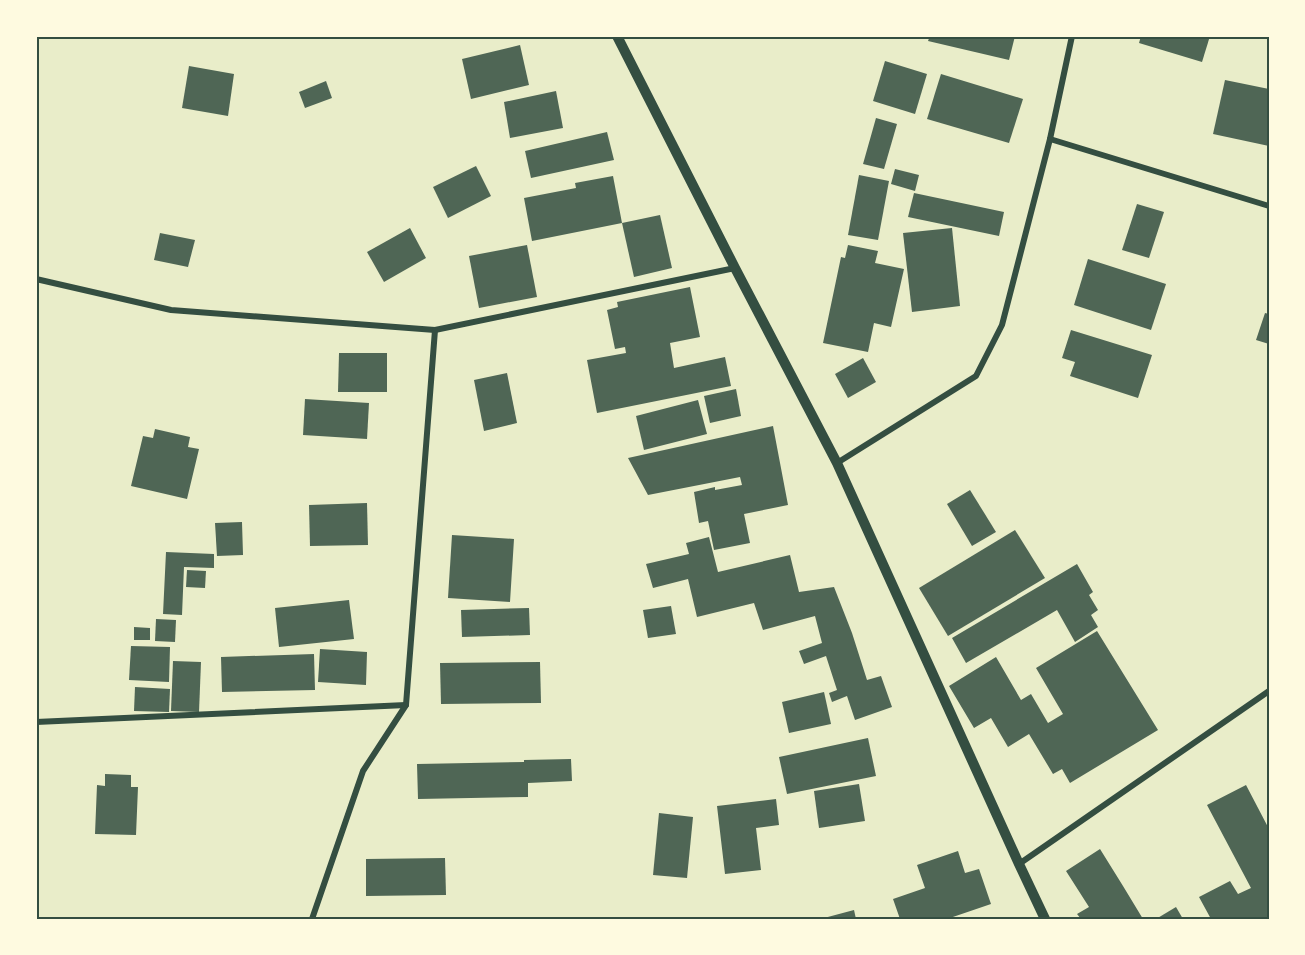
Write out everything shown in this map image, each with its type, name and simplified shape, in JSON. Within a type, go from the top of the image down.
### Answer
[{"type":"street","points":[[616,36],[837,463],[1045,919]]},
{"type":"street","points":[[837,463],[976,376],[1002,325],[1050,138],[1072,36]]},
{"type":"street","points":[[1050,138],[1269,206]]},
{"type":"street","points":[[36,279],[171,310],[435,330],[735,268]]},
{"type":"street","points":[[312,919],[363,771],[406,705],[435,330]]},
{"type":"street","points":[[1018,864],[1269,692]]},
{"type":"street","points":[[36,722],[406,705]]},
{"type":"building","points":[[930,36],[1015,36],[1009,60],[928,41]]},
{"type":"building","points":[[1141,36],[1210,36],[1202,62],[1139,43]]},
{"type":"building","points":[[520,45],[529,85],[471,99],[462,59]]},
{"type":"building","points":[[885,61],[927,74],[915,114],[873,101]]},
{"type":"building","points":[[189,66],[234,74],[228,116],[182,108]]},
{"type":"building","points":[[941,74],[1023,99],[1009,143],[927,119]]},
{"type":"building","points":[[1225,80],[1269,89],[1269,146],[1213,134]]},
{"type":"building","points":[[326,81],[332,98],[305,108],[299,92]]},
{"type":"building","points":[[556,91],[563,128],[510,138],[504,102]]},
{"type":"building","points":[[876,118],[897,124],[884,169],[863,164]]},
{"type":"building","points":[[607,132],[614,160],[531,178],[525,151]]},
{"type":"building","points":[[476,166],[491,196],[448,218],[433,187]]},
{"type":"building","points":[[895,169],[919,175],[915,191],[891,184]]},
{"type":"building","points":[[859,175],[889,181],[878,240],[848,235]]},
{"type":"building","points":[[613,176],[622,223],[532,241],[524,198],[576,188],[575,183]]},
{"type":"building","points":[[914,193],[1004,212],[999,236],[908,217]]},
{"type":"building","points":[[1137,204],[1164,212],[1149,258],[1122,250]]},
{"type":"building","points":[[660,215],[672,268],[634,277],[622,223]]},
{"type":"building","points":[[410,228],[426,258],[384,282],[367,252]]},
{"type":"building","points":[[952,228],[960,306],[912,312],[903,233]]},
{"type":"building","points":[[160,233],[195,240],[188,267],[154,260]]},
{"type":"building","points":[[527,245],[537,297],[479,308],[469,256]]},
{"type":"building","points":[[848,245],[878,251],[875,263],[904,269],[891,327],[874,323],[868,352],[823,343],[841,257],[845,258]]},
{"type":"building","points":[[1088,259],[1166,284],[1151,330],[1074,305]]},
{"type":"building","points":[[690,287],[700,337],[670,343],[674,368],[725,357],[731,386],[597,413],[587,360],[626,353],[625,347],[615,349],[607,310],[618,307],[617,302]]},
{"type":"building","points":[[1265,313],[1269,314],[1269,344],[1256,340]]},
{"type":"building","points":[[1071,330],[1152,355],[1138,398],[1070,376],[1075,362],[1062,358]]},
{"type":"building","points":[[339,353],[387,353],[387,392],[338,392]]},
{"type":"building","points":[[863,358],[876,382],[848,398],[835,374]]},
{"type":"building","points":[[507,373],[517,423],[484,431],[474,380]]},
{"type":"building","points":[[736,389],[741,416],[710,423],[704,396]]},
{"type":"building","points":[[305,399],[369,403],[367,439],[303,435]]},
{"type":"building","points":[[698,400],[707,434],[644,450],[636,416]]},
{"type":"building","points":[[773,426],[788,505],[744,514],[750,543],[714,550],[708,521],[699,523],[694,492],[715,487],[715,490],[742,485],[740,477],[648,495],[628,458]]},
{"type":"building","points":[[155,429],[190,437],[188,447],[199,449],[187,499],[131,486],[143,436],[153,438]]},
{"type":"building","points":[[970,490],[996,532],[972,546],[947,504]]},
{"type":"building","points":[[367,503],[368,545],[310,546],[309,505]]},
{"type":"building","points":[[242,522],[243,555],[217,556],[215,523]]},
{"type":"building","points":[[1015,530],[1045,578],[948,636],[919,588]]},
{"type":"building","points":[[452,535],[514,539],[510,602],[448,598]]},
{"type":"building","points":[[709,537],[718,572],[790,555],[799,592],[834,587],[867,680],[881,676],[892,707],[855,720],[847,696],[832,702],[829,693],[837,690],[826,656],[804,664],[799,651],[822,643],[815,616],[763,630],[754,603],[697,617],[688,579],[653,588],[646,564],[689,554],[686,543]]},
{"type":"building","points":[[166,552],[214,554],[214,568],[184,567],[182,615],[163,614]]},
{"type":"building","points":[[1077,564],[1093,592],[1089,595],[1098,610],[1091,615],[1098,627],[1075,642],[1057,610],[966,663],[952,638]]},
{"type":"building","points":[[187,570],[206,571],[205,588],[186,587]]},
{"type":"building","points":[[349,600],[354,639],[279,647],[275,608]]},
{"type":"building","points":[[671,606],[676,634],[648,638],[643,610]]},
{"type":"building","points":[[529,608],[530,635],[462,637],[461,610]]},
{"type":"building","points":[[156,619],[176,620],[175,642],[155,641]]},
{"type":"building","points":[[134,627],[150,628],[150,640],[134,640]]},
{"type":"building","points":[[1097,631],[1158,730],[1070,783],[1062,769],[1053,774],[1029,734],[1008,747],[991,718],[974,728],[949,686],[996,657],[1021,700],[1031,694],[1048,723],[1063,714],[1036,668]]},
{"type":"building","points":[[131,646],[170,647],[169,682],[129,680]]},
{"type":"building","points":[[320,649],[367,652],[366,685],[318,682]]},
{"type":"building","points":[[314,654],[315,690],[222,692],[221,657]]},
{"type":"building","points":[[173,661],[201,662],[199,712],[171,711]]},
{"type":"building","points":[[540,662],[541,703],[441,704],[440,663]]},
{"type":"building","points":[[135,687],[170,689],[169,712],[134,711]]},
{"type":"building","points":[[824,692],[831,724],[789,733],[782,702]]},
{"type":"building","points":[[868,738],[876,776],[787,794],[779,757]]},
{"type":"building","points":[[571,759],[572,781],[528,783],[528,797],[418,799],[417,764]]},
{"type":"building","points":[[105,774],[131,775],[131,787],[138,787],[136,835],[95,834],[97,785],[105,786]]},
{"type":"building","points":[[859,784],[865,821],[819,828],[814,791]]},
{"type":"building","points":[[1246,785],[1269,829],[1269,919],[1211,919],[1199,897],[1230,881],[1238,894],[1251,888],[1207,805]]},
{"type":"building","points":[[776,799],[779,825],[756,828],[761,870],[725,874],[717,806]]},
{"type":"building","points":[[659,813],[693,817],[687,878],[653,875]]},
{"type":"building","points":[[1100,849],[1143,919],[1081,919],[1077,914],[1089,907],[1066,871]]},
{"type":"building","points":[[958,851],[965,873],[979,869],[991,904],[947,919],[900,919],[893,899],[925,888],[917,865]]},
{"type":"building","points":[[445,858],[446,895],[366,896],[366,859]]},
{"type":"building","points":[[1176,907],[1183,919],[1156,919]]},
{"type":"building","points":[[854,910],[856,919],[824,919],[824,918]]}]
